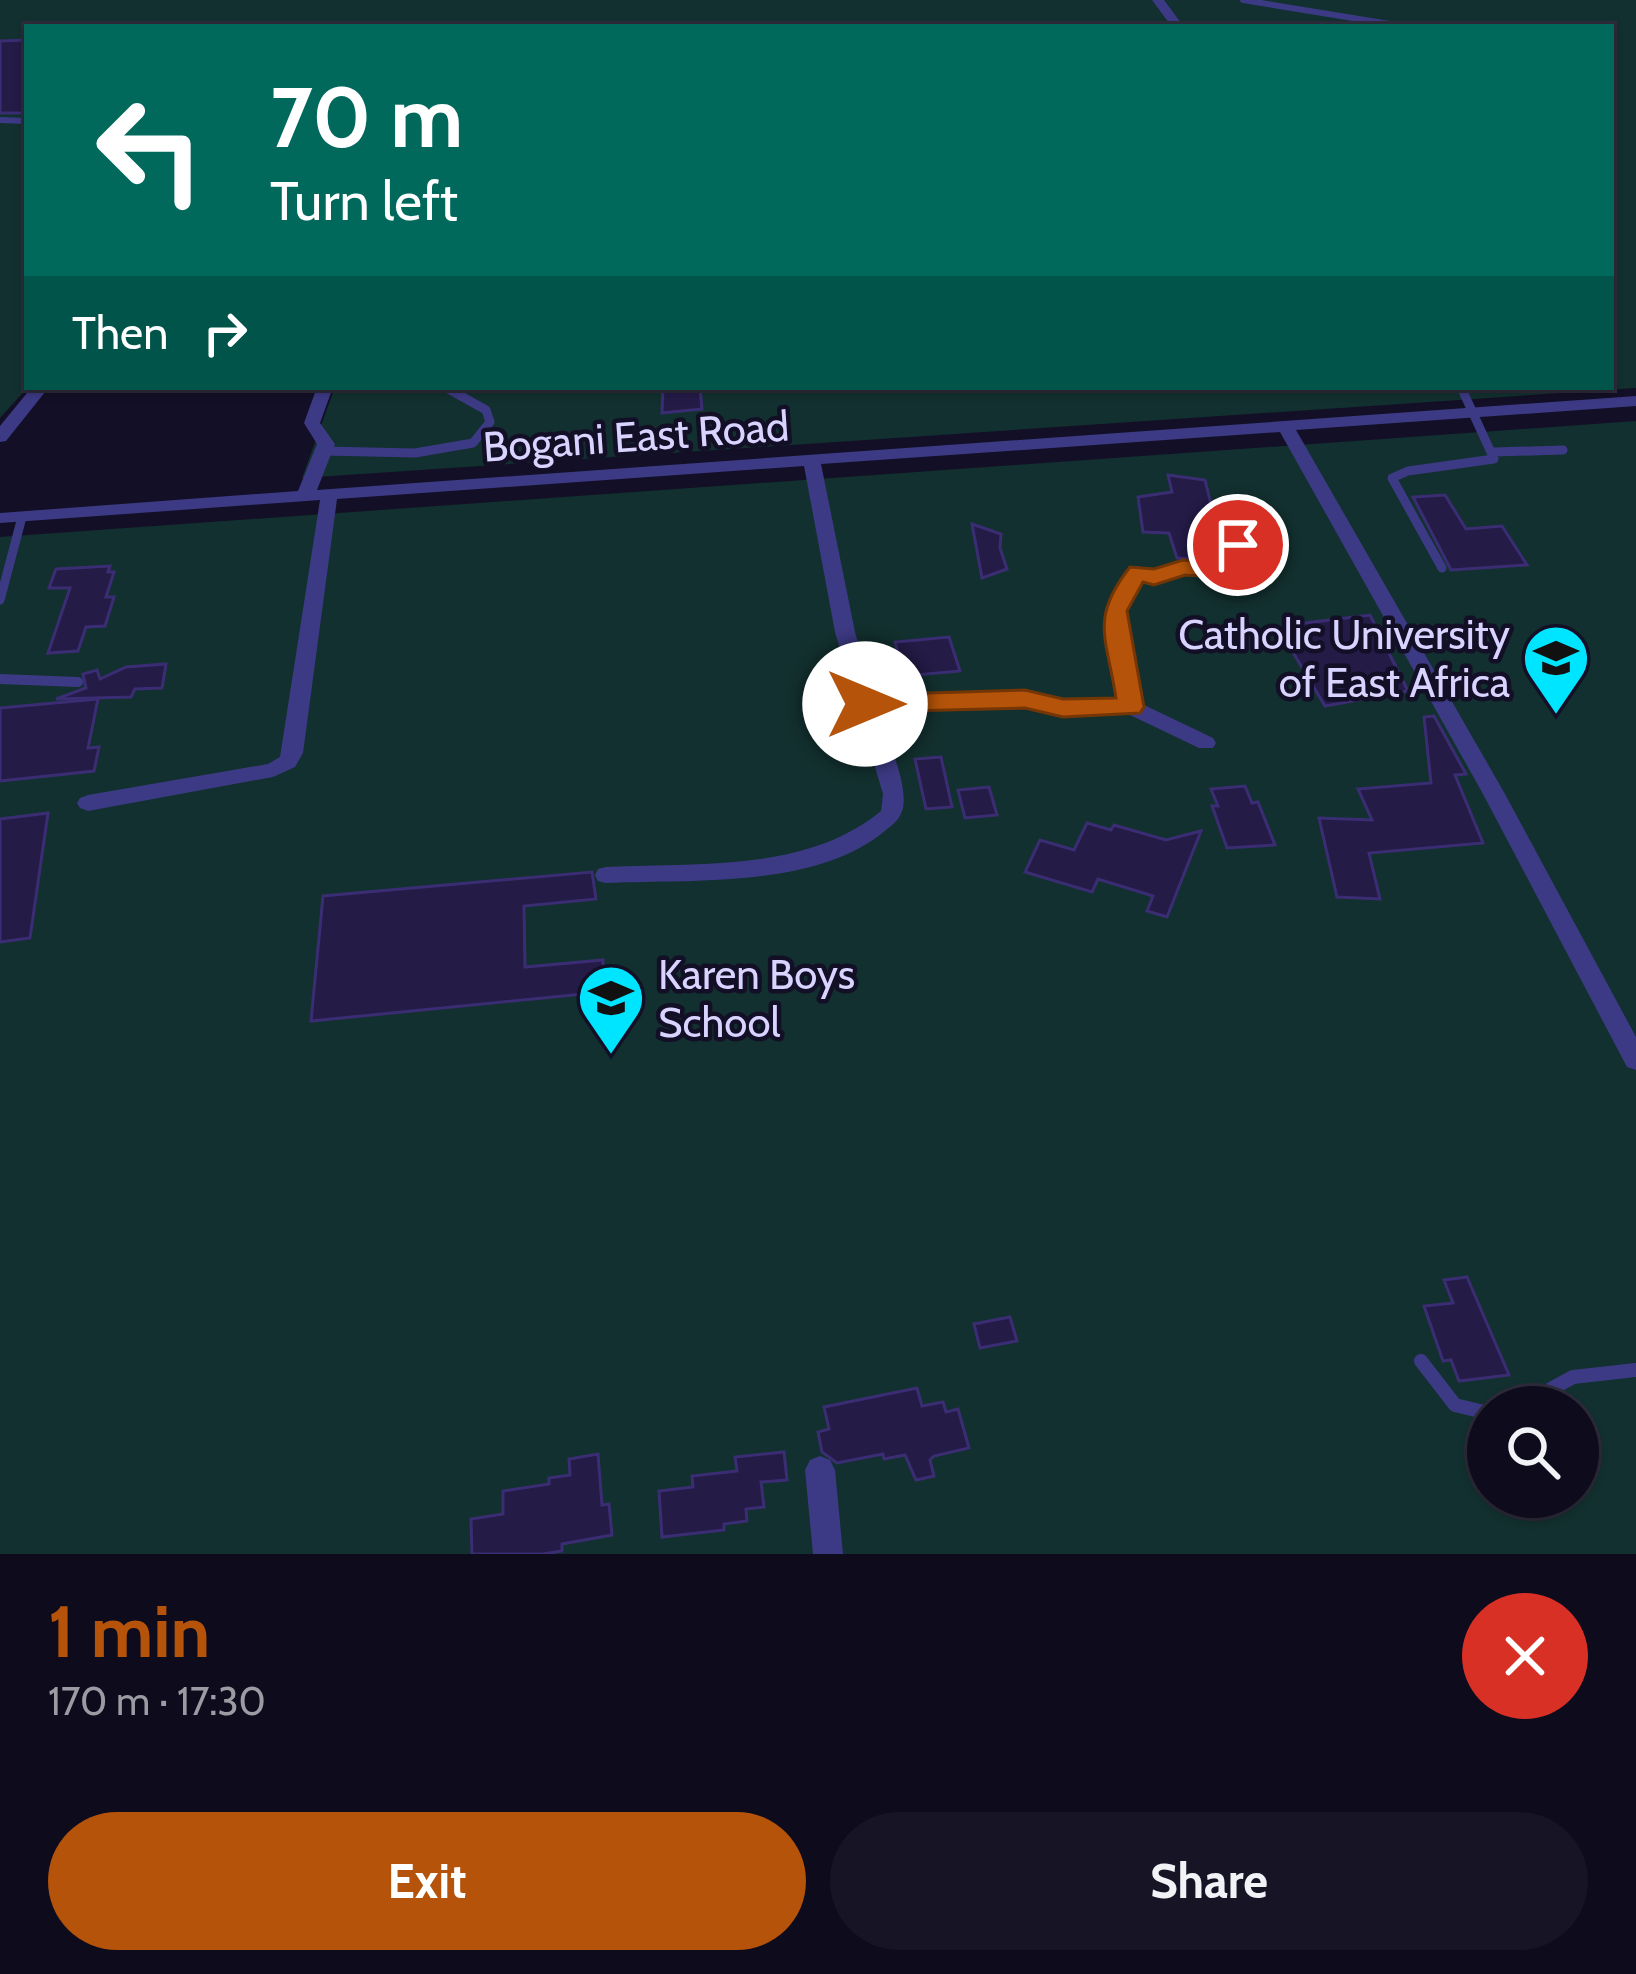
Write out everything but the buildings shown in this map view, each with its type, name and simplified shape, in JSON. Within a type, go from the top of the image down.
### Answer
[{"type":"street","points":[[0,437],[39,390]]},
{"type":"street","points":[[305,497],[324,452],[326,438],[312,423],[324,390]]},
{"type":"street","name":"Bogani East Road","points":[[0,518],[1636,401]]},
{"type":"street","points":[[1286,427],[1494,794],[1636,1060]]},
{"type":"street","points":[[606,875],[791,862],[843,850],[891,814],[893,794],[845,632],[811,459]]},
{"type":"street","points":[[88,803],[273,770],[288,762],[329,496]]},
{"type":"street","points":[[1131,707],[1115,611],[1119,597],[1138,572],[1154,578],[1183,568],[1222,572],[1238,545]]},
{"type":"street","points":[[865,704],[1025,699],[1063,708],[1131,707],[1206,743]]},
{"type":"street","points":[[820,1470],[828,1554]]},
{"type":"lane","points":[[1244,0],[1390,24]]},
{"type":"lane","points":[[1269,4],[1294,0]]},
{"type":"lane","points":[[324,452],[415,453],[473,443],[490,422],[486,410],[450,390]]},
{"type":"lane","points":[[1442,568],[1392,478],[1408,471],[1494,459],[1462,390]]},
{"type":"lane","points":[[1494,452],[1563,450]]},
{"type":"lane","points":[[0,600],[22,517]]},
{"type":"lane","points":[[0,679],[78,682]]},
{"type":"lane","points":[[1421,1361],[1455,1405],[1467,1408]]},
{"type":"lane","points":[[1556,1386],[1573,1377],[1636,1370]]},
{"type":"green space","points":[[0,0],[1636,0],[1636,388],[1614,389],[1614,24],[24,24],[25,390],[0,418]]},
{"type":"green space","points":[[334,390],[1606,390],[302,478]]},
{"type":"green space","points":[[1636,421],[1636,1554],[0,1554],[0,537]]},
{"type":"place","name":"Catholic University of East Africa","points":[[1556,717]]},
{"type":"place","name":"Karen Boys School","points":[[611,1057]]},
{"type":"route","points":[[865,704],[1025,699],[1063,708],[1131,707],[1115,611],[1119,597],[1138,572],[1154,578],[1183,568],[1222,572],[1238,545]]}]
